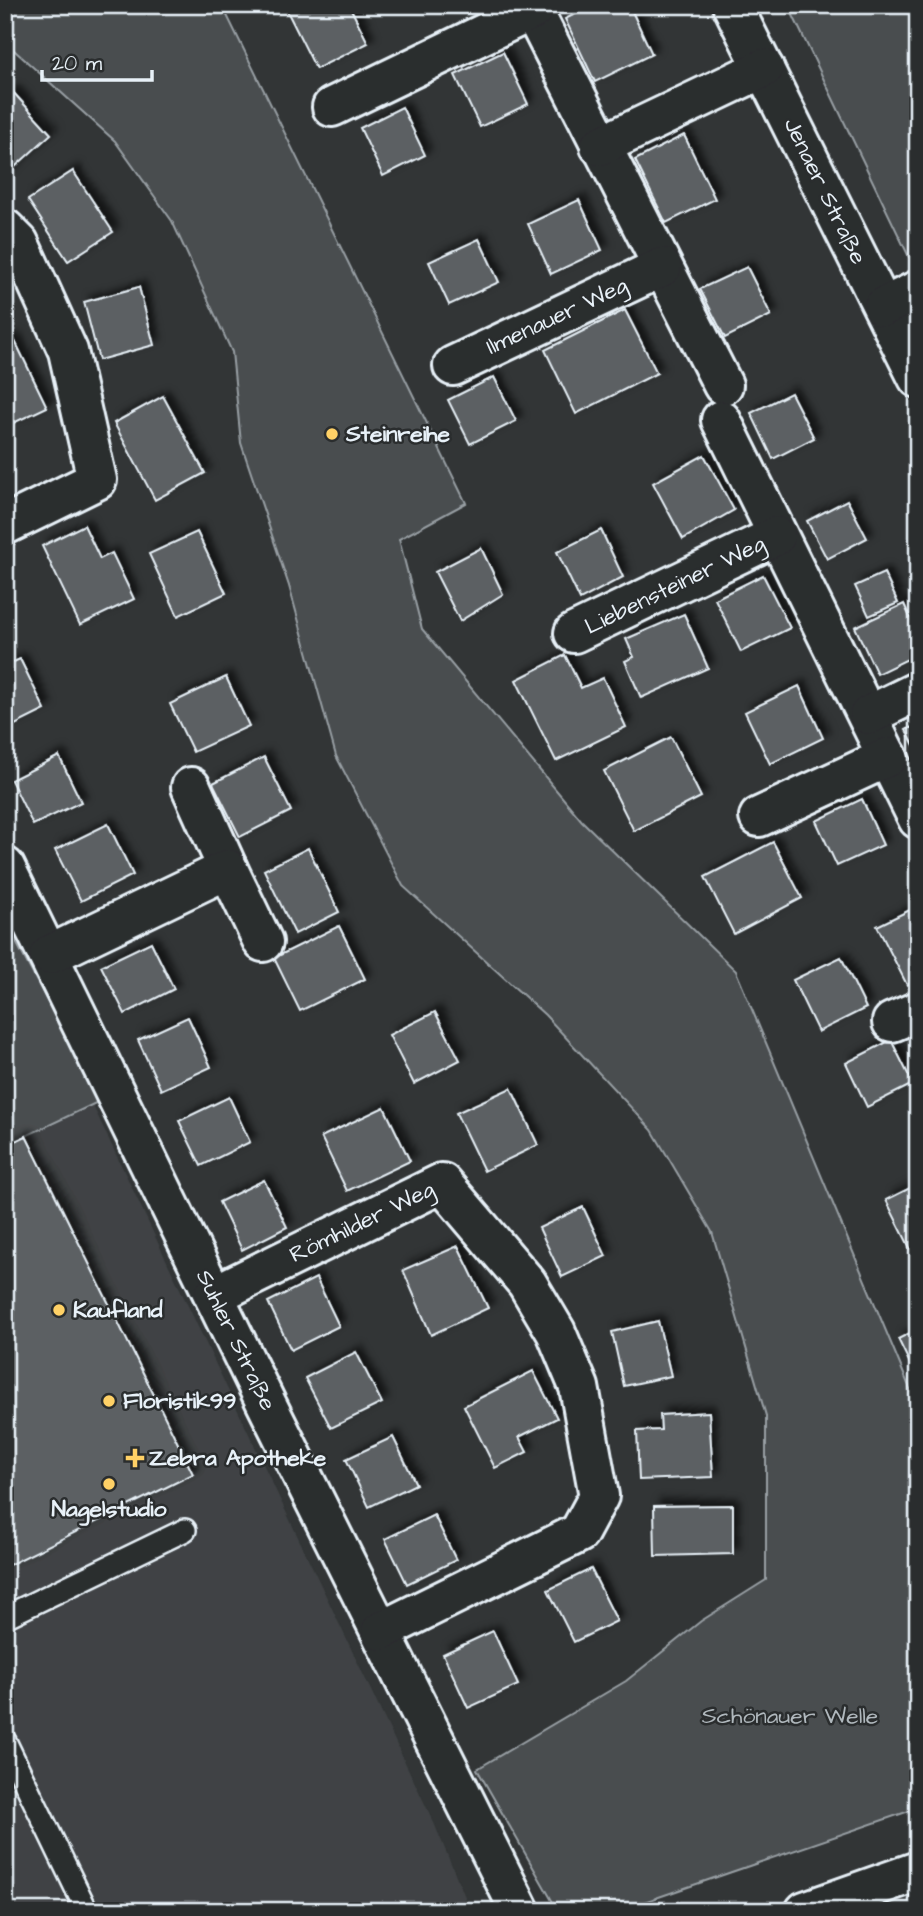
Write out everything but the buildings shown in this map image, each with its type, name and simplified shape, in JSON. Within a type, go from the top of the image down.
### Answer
[{"type":"street","name":"Jenaer Straße","points":[[732,5],[918,378]]},
{"type":"street","points":[[332,107],[532,8],[662,267]]},
{"type":"street","points":[[600,146],[764,68]]},
{"type":"street","points":[[5,229],[19,243],[68,351],[97,480],[5,525]]},
{"type":"street","name":"Ilmenauer Weg","points":[[453,366],[662,267]]},
{"type":"street","name":"Liebensteiner Weg","points":[[662,267],[722,402],[776,536],[869,715],[918,820]]},
{"type":"street","points":[[883,307],[918,290]]},
{"type":"street","name":"Liebensteiner Weg","points":[[574,633],[776,536]]},
{"type":"street","points":[[869,715],[918,691]]},
{"type":"street","points":[[759,817],[888,757]]},
{"type":"street","points":[[191,787],[263,942]]},
{"type":"street","name":"Suhler Straße","points":[[5,867],[520,1911]]},
{"type":"street","points":[[49,955],[228,869]]},
{"type":"street","name":"Römhilder Weg","points":[[214,1294],[442,1182],[527,1283],[556,1332],[579,1387],[599,1496],[579,1532],[381,1631]]},
{"type":"street","points":[[805,1911],[918,1871]]},
{"type":"lane","points":[[5,1617],[185,1530]]},
{"type":"lane","points":[[5,1741],[87,1911]]},
{"type":"shaded area","points":[[7,925],[434,1823],[471,1911],[5,1911]]},
{"type":"green space","name":"Schönauer Welle","points":[[5,5],[222,5],[466,503],[399,539],[422,629],[582,821],[736,971],[918,1408],[918,1808],[618,1911],[558,1911],[477,1769],[626,1681],[701,1621],[766,1580],[766,1416],[712,1232],[652,1130],[545,1015],[403,886],[336,756],[289,586],[241,443],[232,352],[172,221],[115,141],[5,42]]},
{"type":"green space","points":[[788,5],[918,5],[918,253],[909,257]]},
{"type":"green space","points":[[7,925],[100,1101],[5,1146],[5,926]]},
{"type":"place","name":"Steinreihe","points":[[332,434]]},
{"type":"place","name":"Kaufland","points":[[59,1310]]},
{"type":"place","name":"Floristik99","points":[[109,1401]]},
{"type":"place","name":"Zebra Apotheke","points":[[135,1458]]},
{"type":"place","name":"Nagelstudio","points":[[109,1484]]}]
